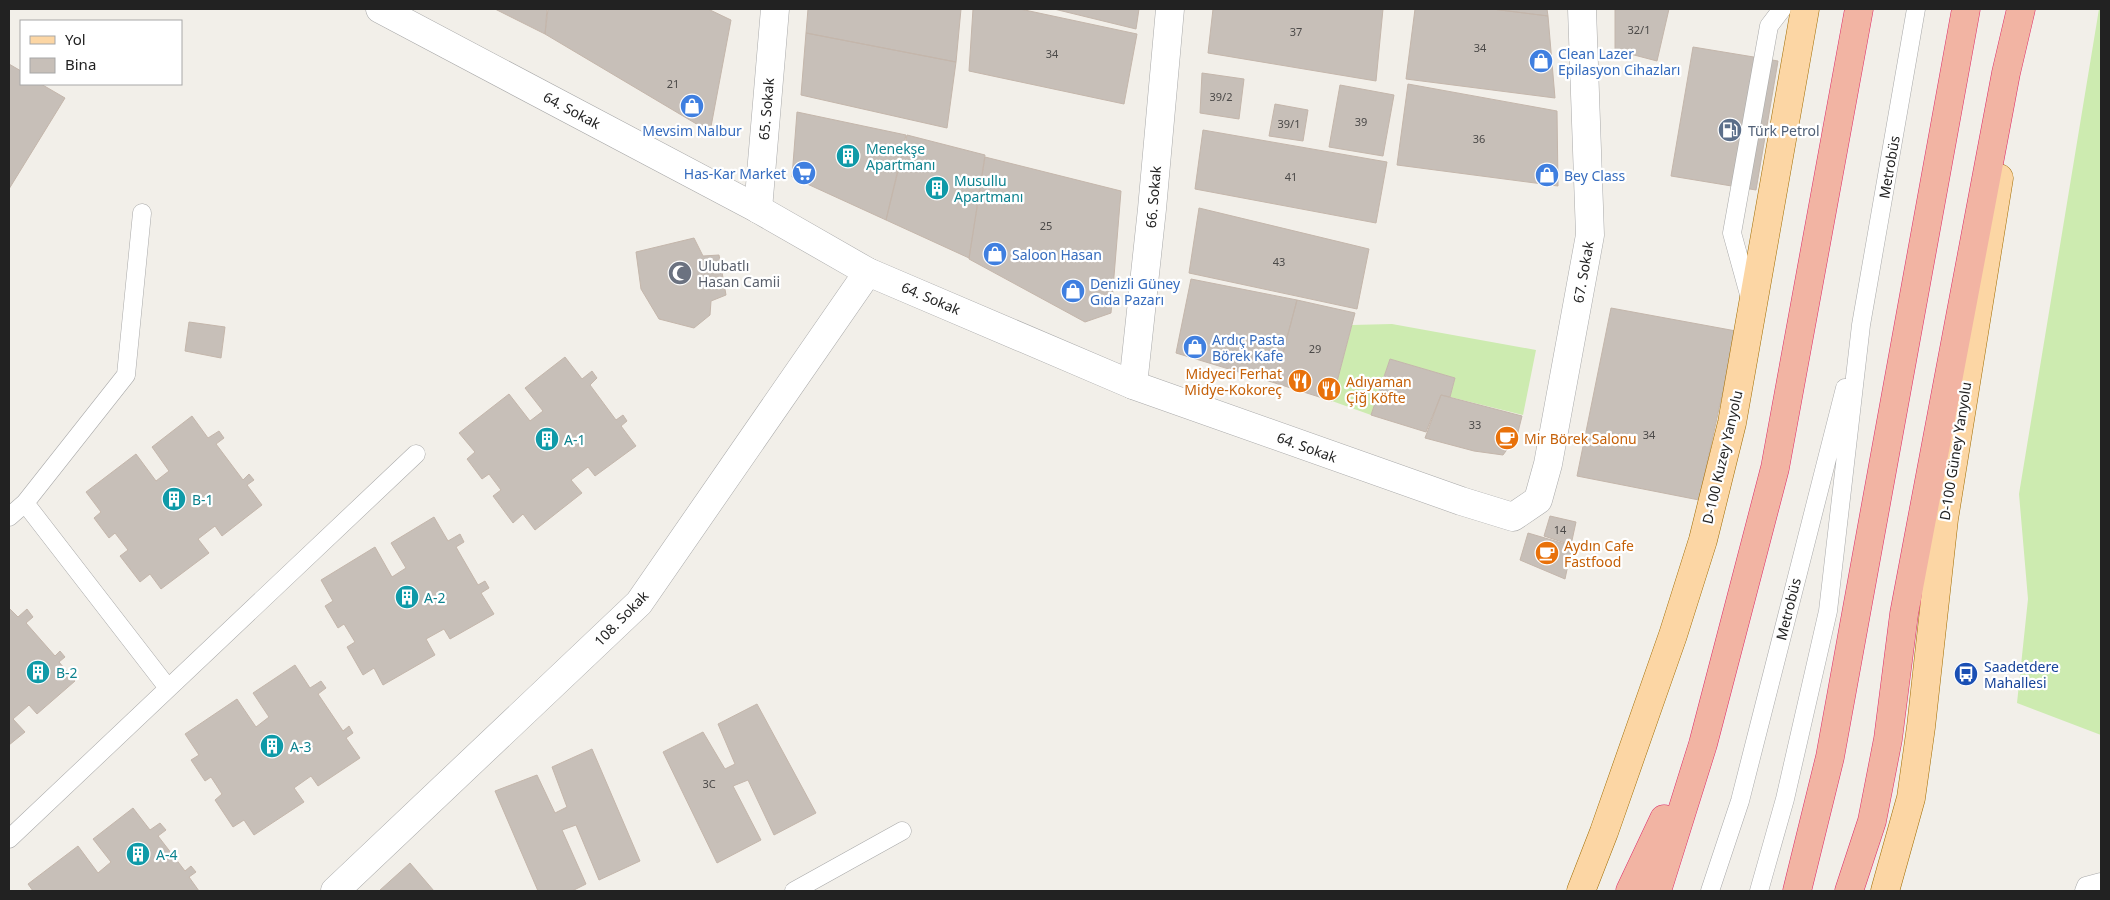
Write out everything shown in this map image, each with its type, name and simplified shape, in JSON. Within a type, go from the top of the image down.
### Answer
[{"type":"highway","points":[[1657,891],[1702,744],[1775,468],[1859,9]]},
{"type":"highway","points":[[1797,891],[1830,757],[1966,9]]},
{"type":"highway","points":[[1849,891],[1872,821],[1888,739],[1904,614],[2000,102],[2022,9]]},
{"type":"highway","points":[[1630,891],[1702,744]]},
{"type":"main road","name":"D-100 Kuzey Yanyolu","points":[[1581,891],[1604,832],[1673,635],[1702,540],[1732,423],[1805,9]]},
{"type":"main road","name":"D-100 Güney Yanyolu","points":[[1885,891],[1911,798],[1944,519],[2011,106],[2022,9]]},
{"type":"street","name":"64. Sokak","points":[[380,9],[758,209],[868,272],[1133,385],[1461,501],[1512,517]]},
{"type":"street","name":"65. Sokak","points":[[758,209],[774,9]]},
{"type":"street","name":"66. Sokak","points":[[1133,385],[1170,9]]},
{"type":"street","name":"67. Sokak","points":[[1512,517],[1538,500],[1548,464],[1590,235],[1582,9]]},
{"type":"street","name":"108. Sokak","points":[[335,891],[640,603],[868,272]]},
{"type":"lane","points":[[1752,306],[1732,233],[1769,26],[1782,9]]},
{"type":"lane","name":"Metrobüs","points":[[1759,891],[1785,799],[1828,610],[1861,325],[1916,9]]},
{"type":"lane","points":[[9,517],[25,504],[126,375],[142,213]]},
{"type":"lane","name":"Metrobüs","points":[[1710,891],[1740,801],[1861,325]]},
{"type":"lane","points":[[9,839],[416,454]]},
{"type":"lane","points":[[25,504],[168,688]]},
{"type":"lane","points":[[794,891],[902,831]]},
{"type":"lane","points":[[2084,891],[2086,886],[2101,882]]},
{"type":"green space","points":[[2099,9],[2101,9],[2101,735],[2017,703],[2028,599],[2019,494]]},
{"type":"green space","points":[[1392,324],[1536,350],[1523,415],[1450,397],[1455,378],[1390,359],[1371,415],[1332,401],[1352,325]]},
{"type":"building","points":[[495,9],[547,9],[545,34]]},
{"type":"building","points":[[548,9],[708,9],[731,20],[710,132],[545,34]]},
{"type":"building","points":[[808,9],[961,9],[956,62],[806,33]]},
{"type":"building","points":[[973,9],[1020,9],[1137,34],[1124,104],[969,71]]},
{"type":"building","points":[[1054,9],[1139,9],[1136,29]]},
{"type":"building","points":[[1213,9],[1383,9],[1376,81],[1208,53]]},
{"type":"building","points":[[1415,9],[1492,9],[1548,16],[1555,98],[1406,79]]},
{"type":"building","points":[[1492,9],[1547,9],[1548,16]]},
{"type":"building","points":[[1615,9],[1669,9],[1657,61],[1615,50]]},
{"type":"building","points":[[806,33],[956,62],[947,128],[801,95]]},
{"type":"building","points":[[1693,47],[1778,61],[1756,190],[1671,176]]},
{"type":"building","points":[[9,64],[20,70],[20,85],[43,85],[65,98],[9,189]]},
{"type":"building","points":[[1202,73],[1244,79],[1239,119],[1200,113]]},
{"type":"building","points":[[1408,84],[1557,111],[1558,186],[1397,165]]},
{"type":"building","points":[[1340,85],[1394,95],[1383,156],[1329,147]]},
{"type":"building","points":[[1275,104],[1308,110],[1303,141],[1269,136]]},
{"type":"building","name":"Menekşe Apartmanı","points":[[797,112],[906,135],[886,220],[792,177]]},
{"type":"building","points":[[1203,130],[1387,162],[1376,223],[1195,189]]},
{"type":"building","name":"Musullu Apartmanı","points":[[907,135],[985,155],[969,258],[886,220]]},
{"type":"building","points":[[985,157],[1121,191],[1111,313],[1085,322],[969,259]]},
{"type":"building","points":[[1199,208],[1369,249],[1357,309],[1189,273]]},
{"type":"building","name":"Ulubatlı Hasan Camii","points":[[694,238],[703,256],[719,255],[726,295],[711,301],[710,315],[694,328],[659,319],[641,289],[636,252]]},
{"type":"building","points":[[1191,279],[1297,300],[1275,383],[1176,353]]},
{"type":"building","points":[[1297,300],[1355,313],[1332,401],[1275,383]]},
{"type":"building","points":[[1611,308],[1736,331],[1699,500],[1577,476]]},
{"type":"building","points":[[189,322],[225,327],[221,358],[185,351]]},
{"type":"building","name":"A-1","points":[[565,357],[582,379],[592,371],[597,378],[590,385],[616,420],[623,415],[627,421],[621,426],[636,446],[595,476],[588,467],[571,480],[582,493],[535,530],[523,514],[513,523],[493,496],[501,490],[489,474],[482,479],[467,459],[475,452],[459,433],[509,394],[530,421],[543,411],[525,388]]},
{"type":"building","points":[[1390,359],[1455,378],[1450,397],[1441,395],[1426,432],[1371,415]]},
{"type":"building","points":[[1441,395],[1522,416],[1517,436],[1503,455],[1474,451],[1425,438]]},
{"type":"building","name":"B-1","points":[[192,416],[208,438],[219,431],[224,438],[216,444],[243,480],[249,474],[254,480],[247,485],[262,505],[222,536],[215,526],[198,539],[209,553],[161,589],[150,574],[140,582],[120,556],[128,550],[115,533],[109,538],[94,518],[101,512],[86,492],[136,454],[156,481],[169,471],[152,447]]},
{"type":"building","points":[[1550,516],[1576,522],[1571,545],[1544,536]]},
{"type":"building","name":"A-2","points":[[434,517],[448,541],[460,534],[464,542],[456,547],[478,585],[485,581],[489,588],[481,593],[494,614],[450,639],[444,629],[426,639],[435,655],[383,685],[374,668],[363,675],[347,647],[355,642],[344,624],[338,628],[325,606],[333,601],[321,580],[375,547],[392,577],[406,568],[391,543]]},
{"type":"building","name":"Aydın Cafe Fastfood","points":[[1528,533],[1572,546],[1565,579],[1520,560]]},
{"type":"building","name":"B-2","points":[[9,608],[18,617],[27,609],[33,617],[26,623],[55,656],[60,651],[65,657],[59,662],[75,681],[37,714],[29,705],[13,719],[25,732],[9,745]]},
{"type":"building","name":"A-3","points":[[295,665],[310,688],[321,681],[326,688],[318,694],[343,731],[349,726],[353,733],[346,738],[360,758],[318,786],[311,776],[294,788],[304,802],[254,835],[244,820],[233,827],[215,800],[222,794],[211,777],[205,781],[191,760],[199,755],[185,734],[237,699],[256,727],[269,717],[253,693]]},
{"type":"building","points":[[757,704],[816,813],[774,835],[748,780],[733,786],[761,840],[717,863],[663,752],[703,732],[725,769],[735,764],[718,724]]},
{"type":"building","points":[[592,749],[640,861],[599,880],[576,825],[562,830],[586,884],[572,891],[538,891],[495,791],[537,775],[555,813],[567,807],[552,767]]},
{"type":"building","name":"A-4","points":[[133,808],[150,830],[160,823],[166,830],[158,836],[185,871],[191,866],[196,872],[189,877],[199,891],[33,891],[28,884],[78,846],[98,873],[111,862],[93,839]]},
{"type":"building","points":[[410,863],[434,891],[379,891]]},
{"type":"place","name":"Clean Lazer Epilasyon Cihazları","points":[[1541,61]]},
{"type":"place","name":"Mevsim Nalbur","points":[[692,106]]},
{"type":"place","name":"Türk Petrol","points":[[1730,130]]},
{"type":"place","name":"Menekşe Apartmanı","points":[[848,156]]},
{"type":"place","name":"Has-Kar Market","points":[[804,173]]},
{"type":"place","name":"Bey Class","points":[[1547,175]]},
{"type":"place","name":"Musullu Apartmanı","points":[[937,188]]},
{"type":"place","name":"Saloon Hasan","points":[[995,254]]},
{"type":"place","name":"Ulubatlı Hasan Camii","points":[[680,273]]},
{"type":"place","name":"Denizli Güney Gıda Pazarı","points":[[1073,291]]},
{"type":"place","name":"Ardıç Pasta Börek Kafe","points":[[1195,347]]},
{"type":"place","name":"Midyeci Ferhat Midye-Kokoreç","points":[[1300,381]]},
{"type":"place","name":"Adıyaman Çiğ Köfte","points":[[1329,389]]},
{"type":"place","name":"Mir Börek Salonu","points":[[1507,438]]},
{"type":"place","name":"A-1","points":[[547,439]]},
{"type":"place","name":"B-1","points":[[174,499]]},
{"type":"place","name":"Aydın Cafe Fastfood","points":[[1547,553]]},
{"type":"place","name":"A-2","points":[[407,597]]},
{"type":"place","name":"B-2","points":[[38,672]]},
{"type":"place","name":"Saadetdere Mahallesi","points":[[1966,674]]},
{"type":"place","name":"A-3","points":[[272,746]]},
{"type":"place","name":"A-4","points":[[138,854]]}]
